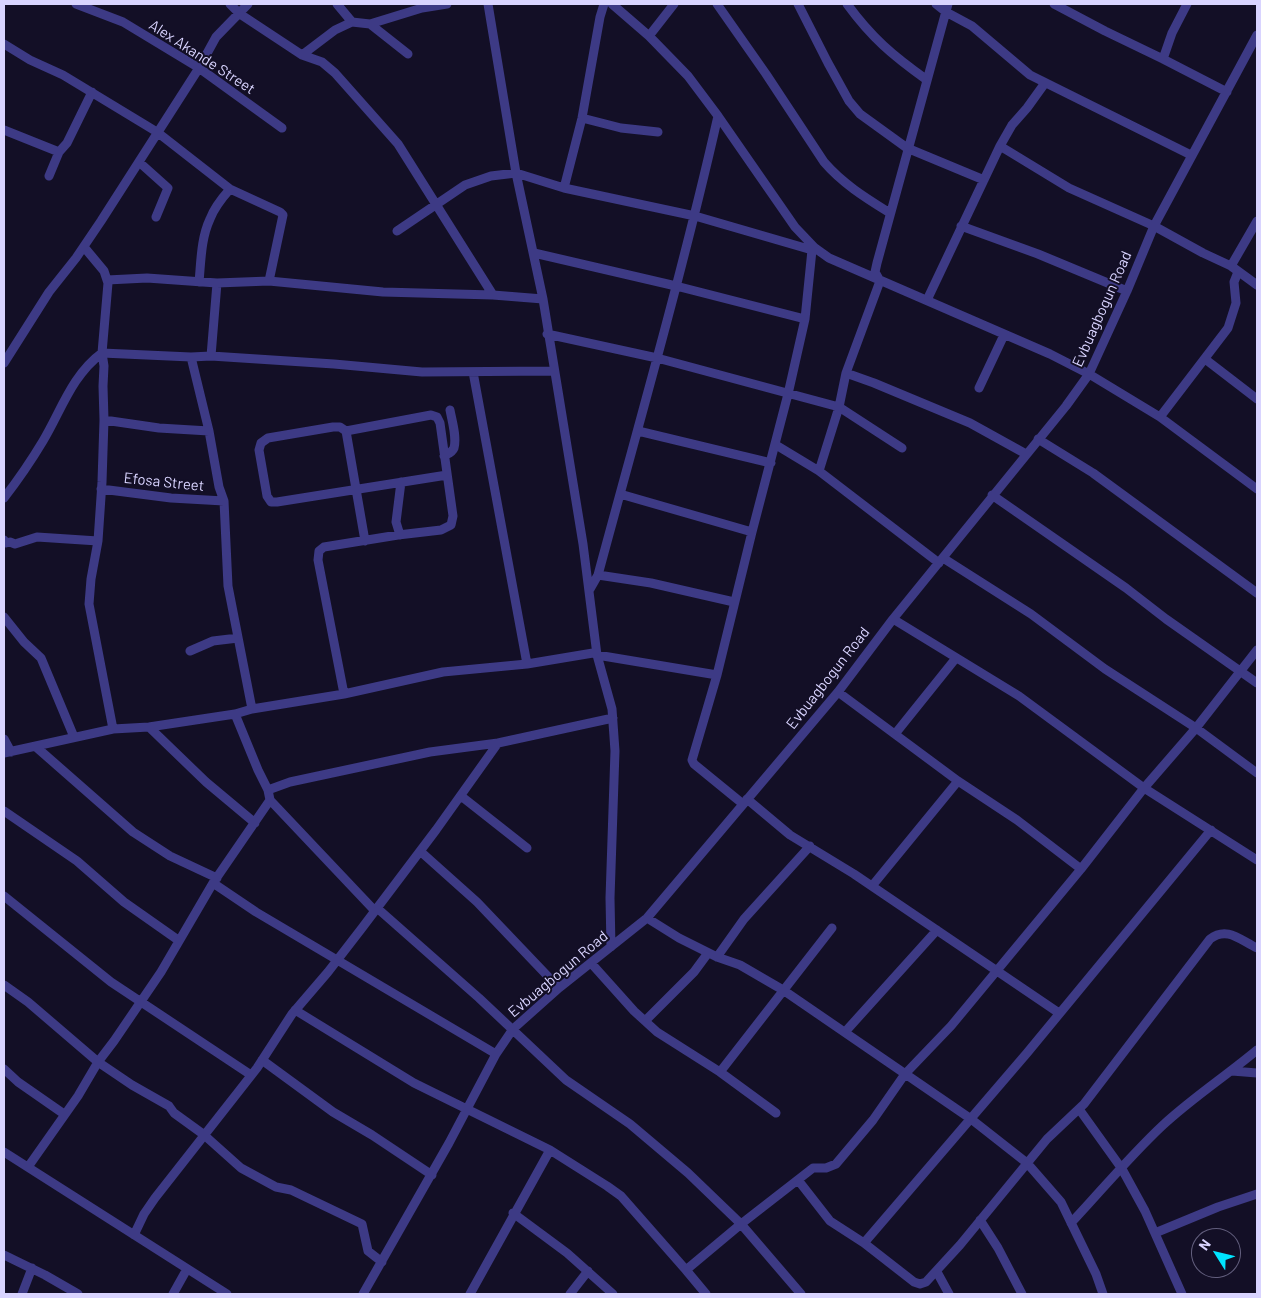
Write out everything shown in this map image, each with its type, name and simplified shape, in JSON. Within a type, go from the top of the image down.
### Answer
[{"type":"street","name":"Alex Akande Street","points":[[76,4],[123,22],[200,68],[282,128]]},
{"type":"street","points":[[230,4],[240,14],[302,55],[322,62],[335,73],[398,144],[493,295]]},
{"type":"street","points":[[4,363],[49,292],[84,247],[200,68],[216,37],[248,4]]},
{"type":"street","points":[[336,4],[352,22]]},
{"type":"street","points":[[302,55],[335,30],[352,22],[370,24],[421,6],[447,4]]},
{"type":"street","points":[[488,4],[516,173],[543,299],[547,334],[590,589],[597,655],[612,709],[615,751],[610,898],[612,948]]},
{"type":"street","points":[[564,188],[582,118],[604,4]]},
{"type":"street","points":[[612,4],[650,36],[688,76],[795,227],[813,249],[805,319],[776,445],[734,602],[717,675],[692,760],[694,764],[790,834],[872,886],[1059,1013]]},
{"type":"street","points":[[650,36],[674,4]]},
{"type":"street","points":[[717,4],[824,162],[834,174],[855,191],[890,213]]},
{"type":"street","points":[[798,4],[849,101],[860,114],[907,148],[984,180]]},
{"type":"street","points":[[847,4],[863,25],[884,47],[927,80]]},
{"type":"street","points":[[936,4],[947,8],[972,26],[1002,49],[1024,70],[1045,83],[1191,155]]},
{"type":"street","points":[[1054,4],[1227,92]]},
{"type":"street","points":[[1163,59],[1172,33],[1187,4]]},
{"type":"street","points":[[820,471],[839,407],[846,373],[880,281],[875,272],[907,148],[947,8]]},
{"type":"street","points":[[370,24],[408,54]]},
{"type":"street","name":"Evbuagbogun Road","points":[[363,1294],[432,1175],[496,1054],[513,1029],[559,988],[648,918],[838,692],[892,619],[1066,406],[1089,374],[1128,290],[1154,226],[1257,35]]},
{"type":"street","points":[[4,44],[30,60],[64,75],[157,132],[230,189],[280,212],[283,215],[269,281]]},
{"type":"street","points":[[927,300],[1000,146],[1012,125],[1033,101],[1045,83]]},
{"type":"street","points":[[49,176],[59,152],[67,143],[92,92]]},
{"type":"street","points":[[590,589],[598,575],[638,431],[695,216],[718,116]]},
{"type":"street","points":[[582,118],[621,128],[658,132]]},
{"type":"street","points":[[4,130],[59,152]]},
{"type":"street","points":[[1000,146],[1068,188],[1154,226],[1235,269],[1257,285]]},
{"type":"street","points":[[139,162],[168,188],[156,217]]},
{"type":"street","points":[[398,231],[465,185],[491,176],[516,173],[564,188],[695,216],[813,249],[880,281],[1050,354],[1089,374],[1160,417],[1257,489]]},
{"type":"street","points":[[199,282],[204,237],[209,219],[218,203],[230,189]]},
{"type":"street","points":[[1160,417],[1232,321],[1236,303],[1235,269],[1257,221]]},
{"type":"street","points":[[961,226],[1128,290]]},
{"type":"street","points":[[84,247],[104,271],[107,280],[102,352],[104,366],[102,488],[98,541],[91,579],[89,604],[113,729]]},
{"type":"street","points":[[534,253],[676,286],[805,319]]},
{"type":"street","points":[[107,280],[147,278],[217,283],[269,281],[383,292],[493,295],[543,299]]},
{"type":"street","points":[[211,356],[217,283]]},
{"type":"street","points":[[547,334],[657,358],[839,407],[902,448]]},
{"type":"street","points":[[979,388],[1004,335]]},
{"type":"street","points":[[4,498],[43,441],[63,400],[76,380],[91,360],[102,352],[191,357],[211,356],[422,372],[553,371]]},
{"type":"street","points":[[191,357],[209,431],[219,487],[224,501],[228,586],[252,709]]},
{"type":"street","points":[[1205,359],[1257,399]]},
{"type":"street","points":[[473,372],[527,664]]},
{"type":"street","points":[[846,373],[970,422],[1026,454]]},
{"type":"street","points":[[444,456],[454,449],[450,410]]},
{"type":"street","points":[[344,694],[318,560],[319,551],[324,547],[400,534],[441,530],[451,525],[453,516],[440,423],[437,416],[431,415],[346,432]]},
{"type":"street","points":[[104,420],[159,428],[209,431]]},
{"type":"street","points":[[366,541],[356,489],[346,432],[340,427],[333,427],[268,438],[261,443],[259,450],[265,487],[271,502],[277,502],[356,489],[401,482],[447,474]]},
{"type":"street","points":[[638,431],[770,463]]},
{"type":"street","points":[[1038,439],[1092,473],[1257,594]]},
{"type":"street","points":[[776,445],[820,471],[941,560],[1030,614],[1105,668],[1196,728],[1257,773]]},
{"type":"street","points":[[400,534],[396,522],[401,482]]},
{"type":"street","name":"Efosa Street","points":[[102,488],[188,500],[224,501]]},
{"type":"street","points":[[620,494],[752,532]]},
{"type":"street","points":[[992,495],[1126,588],[1166,619],[1257,683]]},
{"type":"street","points":[[4,540],[6,543],[15,544],[37,537],[98,541]]},
{"type":"street","points":[[598,575],[651,583],[734,602]]},
{"type":"street","points":[[4,617],[40,658],[74,737]]},
{"type":"street","points":[[892,619],[1020,696],[1144,788],[1257,860]]},
{"type":"street","points":[[190,651],[213,642],[238,638]]},
{"type":"street","points":[[686,1270],[813,1168],[826,1168],[836,1164],[873,1120],[905,1074],[951,1026],[1144,788],[1196,728],[1257,650]]},
{"type":"street","points":[[4,739],[7,752],[113,729],[149,728],[236,714],[252,709],[344,694],[443,672],[527,664],[593,653],[717,675]]},
{"type":"street","points":[[895,734],[956,658]]},
{"type":"street","points":[[838,692],[958,781],[1017,820],[1080,869]]},
{"type":"street","points":[[236,714],[269,795],[376,909],[513,1029],[566,1080],[630,1124],[688,1173],[741,1224],[800,1294]]},
{"type":"street","points":[[28,1167],[161,972],[178,940],[215,880],[255,823],[269,795],[290,782],[430,752],[498,743],[613,718]]},
{"type":"street","points":[[149,728],[206,782],[255,823]]},
{"type":"street","points":[[134,1235],[154,1198],[203,1134],[252,1075],[295,1010],[337,960],[420,852],[498,743]]},
{"type":"street","points":[[35,746],[133,832],[170,856],[215,880],[256,912],[496,1054]]},
{"type":"street","points":[[872,886],[958,781]]},
{"type":"street","points":[[461,796],[528,848]]},
{"type":"street","points":[[4,811],[77,862],[124,902],[178,940]]},
{"type":"street","points":[[864,1243],[971,1119],[1211,830]]},
{"type":"street","points":[[717,957],[744,919],[810,846]]},
{"type":"street","points":[[420,852],[477,902],[559,988]]},
{"type":"street","points":[[4,896],[111,982],[252,1075]]},
{"type":"street","points":[[648,918],[679,938],[717,957],[740,965],[783,990],[971,1119],[1027,1163],[1061,1202],[1096,1274],[1103,1294]]},
{"type":"street","points":[[720,1072],[832,928]]},
{"type":"street","points":[[845,1032],[937,930]]},
{"type":"street","points":[[798,1180],[830,1221],[864,1243],[914,1282],[920,1284],[926,1282],[1047,1139],[1079,1109],[1210,939],[1216,934],[1224,932],[1257,948]]},
{"type":"street","points":[[645,1021],[694,972],[708,953]]},
{"type":"street","points":[[591,963],[657,1032],[720,1072],[776,1113]]},
{"type":"street","points":[[4,984],[98,1062],[132,1085],[169,1106],[174,1113],[203,1134],[241,1168],[276,1187],[291,1190],[362,1224],[368,1251],[382,1262]]},
{"type":"street","points":[[295,1010],[414,1083],[550,1150],[622,1196],[706,1294]]},
{"type":"street","points":[[1071,1223],[1161,1128],[1190,1102],[1257,1050]]},
{"type":"street","points":[[262,1060],[333,1112],[372,1135],[432,1175]]},
{"type":"street","points":[[4,1069],[18,1082],[64,1114]]},
{"type":"street","points":[[1232,1071],[1257,1073]]},
{"type":"street","points":[[1079,1109],[1122,1169],[1146,1211],[1182,1294]]},
{"type":"street","points":[[470,1294],[513,1213],[550,1150]]},
{"type":"street","points":[[4,1152],[227,1294]]},
{"type":"street","points":[[1155,1233],[1218,1207],[1257,1194]]},
{"type":"street","points":[[513,1213],[556,1244],[612,1294]]},
{"type":"street","points":[[980,1220],[998,1248],[1022,1294]]},
{"type":"street","points":[[4,1255],[32,1268],[78,1294]]},
{"type":"street","points":[[22,1294],[32,1268]]},
{"type":"street","points":[[173,1294],[187,1268]]},
{"type":"street","points":[[570,1294],[588,1271]]},
{"type":"street","points":[[936,1272],[949,1294]]}]
